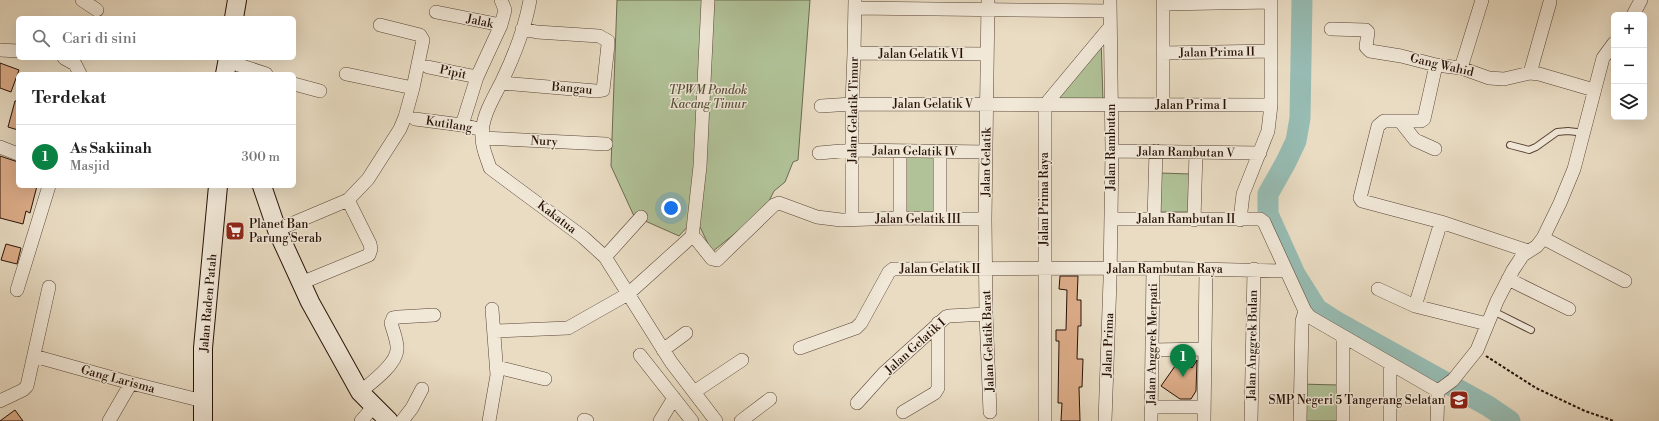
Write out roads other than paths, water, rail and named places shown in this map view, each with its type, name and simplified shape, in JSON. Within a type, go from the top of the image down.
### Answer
[{"type":"street","points":[[82,0],[96,10]]},
{"type":"street","points":[[234,16],[238,0]]},
{"type":"street","name":"Kakatua","points":[[530,0],[514,14],[501,83],[475,130],[490,168],[583,237],[605,257],[663,350],[716,421]]},
{"type":"street","points":[[495,331],[568,328],[628,294],[689,239],[692,238],[700,166],[708,0]]},
{"type":"street","points":[[1461,68],[1476,24],[1482,0]]},
{"type":"street","points":[[1635,12],[1641,0]]},
{"type":"street","points":[[1163,105],[1163,2],[1271,1],[1271,105],[1268,131],[1243,194],[1240,220]]},
{"type":"street","points":[[1530,72],[1550,2]]},
{"type":"street","points":[[855,4],[1110,6],[1110,27],[1045,105]]},
{"type":"street","name":"Jalan Gelatik Timur","points":[[852,220],[852,104],[855,4]]},
{"type":"street","name":"Jalan Gelatik","points":[[986,269],[985,219],[988,5]]},
{"type":"street","name":"Jalak","points":[[436,12],[501,25]]},
{"type":"street","points":[[475,130],[477,77],[501,25],[514,14]]},
{"type":"street","name":"Bangau","points":[[501,83],[596,91],[603,90],[608,45],[608,41],[606,39],[599,36],[537,32],[514,14]]},
{"type":"street","points":[[277,230],[348,200],[368,178],[400,129],[413,88],[423,40],[420,35],[380,25]]},
{"type":"street","name":"Jalan Rambutan","points":[[1110,27],[1112,151],[1110,268]]},
{"type":"street","name":"Gang Wahid","points":[[1331,29],[1366,30],[1368,32],[1366,47],[1370,51],[1461,68],[1489,78],[1504,79],[1530,72],[1594,90]]},
{"type":"street","points":[[1437,421],[1445,386],[1477,350],[1487,324],[1508,279],[1523,255],[1537,246],[1543,238],[1560,203],[1572,176],[1585,133],[1594,90],[1603,58],[1611,47]]},
{"type":"street","points":[[0,50],[16,51]]},
{"type":"street","name":"Jalan Prima II","points":[[1163,53],[1271,51]]},
{"type":"street","name":"Jalan Gelatik VI","points":[[854,54],[987,54]]},
{"type":"street","points":[[68,60],[75,64],[79,72]]},
{"type":"street","points":[[227,64],[258,72]]},
{"type":"street","points":[[1436,64],[1424,119],[1421,121],[1384,121],[1378,126],[1360,198],[1365,203],[1441,222],[1528,251]]},
{"type":"street","name":"Pipit","points":[[428,66],[477,77]]},
{"type":"street","points":[[346,74],[413,88]]},
{"type":"street","points":[[296,85],[320,91]]},
{"type":"street","name":"Jalan Gelatik V","points":[[821,106],[852,104],[1111,105]]},
{"type":"street","name":"Jalan Prima Raya","points":[[1045,105],[1045,421]]},
{"type":"street","name":"Jalan Prima I","points":[[1111,105],[1271,105]]},
{"type":"street","name":"Kutilang","points":[[415,119],[475,130]]},
{"type":"street","points":[[1400,121],[1415,140],[1435,149]]},
{"type":"street","name":"Nury","points":[[475,130],[606,144]]},
{"type":"street","points":[[0,148],[16,153]]},
{"type":"street","name":"Jalan Gelatik IV","points":[[819,153],[852,150],[986,152]]},
{"type":"street","points":[[900,151],[900,218]]},
{"type":"street","name":"Jalan Rambutan V","points":[[1112,151],[1260,153]]},
{"type":"street","points":[[940,152],[940,218]]},
{"type":"street","points":[[1154,219],[1156,152]]},
{"type":"street","points":[[1194,220],[1196,152]]},
{"type":"street","points":[[17,290],[48,188]]},
{"type":"street","name":"Jalan Raden Patah","points":[[203,421],[203,348],[218,188]]},
{"type":"street","points":[[263,188],[277,230],[310,302],[360,392],[388,421]]},
{"type":"street","points":[[302,283],[369,255],[371,250],[370,244],[348,200]]},
{"type":"street","name":"Jalan Gelatik III","points":[[692,238],[696,239],[712,259],[717,260],[774,205],[779,203],[817,217],[852,220],[900,218],[985,219]]},
{"type":"street","points":[[605,257],[641,217]]},
{"type":"street","name":"Jalan Rambutan II","points":[[1111,219],[1260,219],[1264,222],[1286,271]]},
{"type":"street","points":[[1414,306],[1441,222]]},
{"type":"street","points":[[1543,238],[1626,281]]},
{"type":"street","name":"Jalan Prima","points":[[1105,421],[1110,268]]},
{"type":"street","name":"Jalan Rambutan Raya","points":[[1044,269],[1153,268],[1254,269],[1286,271]]},
{"type":"street","name":"Jalan Anggrek Merpati","points":[[1151,421],[1153,268]]},
{"type":"street","name":"Jalan Gelatik II","points":[[800,348],[856,328],[861,323],[889,272],[893,269],[1044,269]]},
{"type":"street","name":"Jalan Gelatik Barat","points":[[986,269],[986,314],[990,412]]},
{"type":"street","points":[[1204,421],[1206,269]]},
{"type":"street","name":"Jalan Anggrek Bulan","points":[[1251,421],[1254,269]]},
{"type":"street","points":[[1286,271],[1304,311],[1315,320],[1390,364],[1445,386]]},
{"type":"street","points":[[1508,279],[1569,309]]},
{"type":"street","points":[[0,401],[23,390],[27,386],[49,287]]},
{"type":"street","points":[[1378,289],[1414,306],[1487,324]]},
{"type":"street","points":[[489,421],[497,375],[495,331],[492,309]]},
{"type":"street","points":[[1300,421],[1302,321],[1304,311]]},
{"type":"street","name":"Jalan Gelatik I","points":[[857,403],[884,373],[938,323],[949,316],[986,314]]},
{"type":"street","points":[[360,392],[383,372],[395,357],[398,349],[391,323],[393,318],[398,316],[434,315]]},
{"type":"street","points":[[903,412],[935,393],[938,388],[938,323]]},
{"type":"street","points":[[663,350],[686,333]]},
{"type":"street","points":[[1343,337],[1344,421]]},
{"type":"street","points":[[1152,350],[1205,349]]},
{"type":"street","points":[[640,355],[692,421]]},
{"type":"street","name":"Gang Larisma","points":[[34,356],[130,383],[203,401]]},
{"type":"street","points":[[694,392],[742,360]]},
{"type":"street","points":[[1390,364],[1390,421]]},
{"type":"street","points":[[497,367],[545,379]]},
{"type":"street","points":[[109,421],[130,383]]},
{"type":"street","points":[[402,421],[412,408],[422,389]]},
{"type":"street","points":[[660,421],[674,398]]},
{"type":"street","points":[[741,421],[770,400]]},
{"type":"street","points":[[361,421],[374,406]]},
{"type":"street","points":[[1152,407],[1204,407]]},
{"type":"lane","points":[[1510,145],[1529,150],[1536,148],[1557,132],[1568,131],[1585,133]]},
{"type":"lane","points":[[1493,311],[1531,330]]},
{"type":"waterway","points":[[1302,0],[1300,118],[1296,141],[1268,194],[1268,214],[1295,274],[1317,309],[1337,322],[1488,406],[1510,421]]},
{"type":"place","name":"Planet Ban Parung Serab","points":[[235,231]]},
{"type":"place","name":"As Sakiinah","points":[[1183,377]]},
{"type":"place","name":"SMP Negeri 5 Tangerang Selatan","points":[[1459,400]]},
{"type":"park label","name":"TPWM Pondok Kacang Timur","points":[[708,97]]}]
